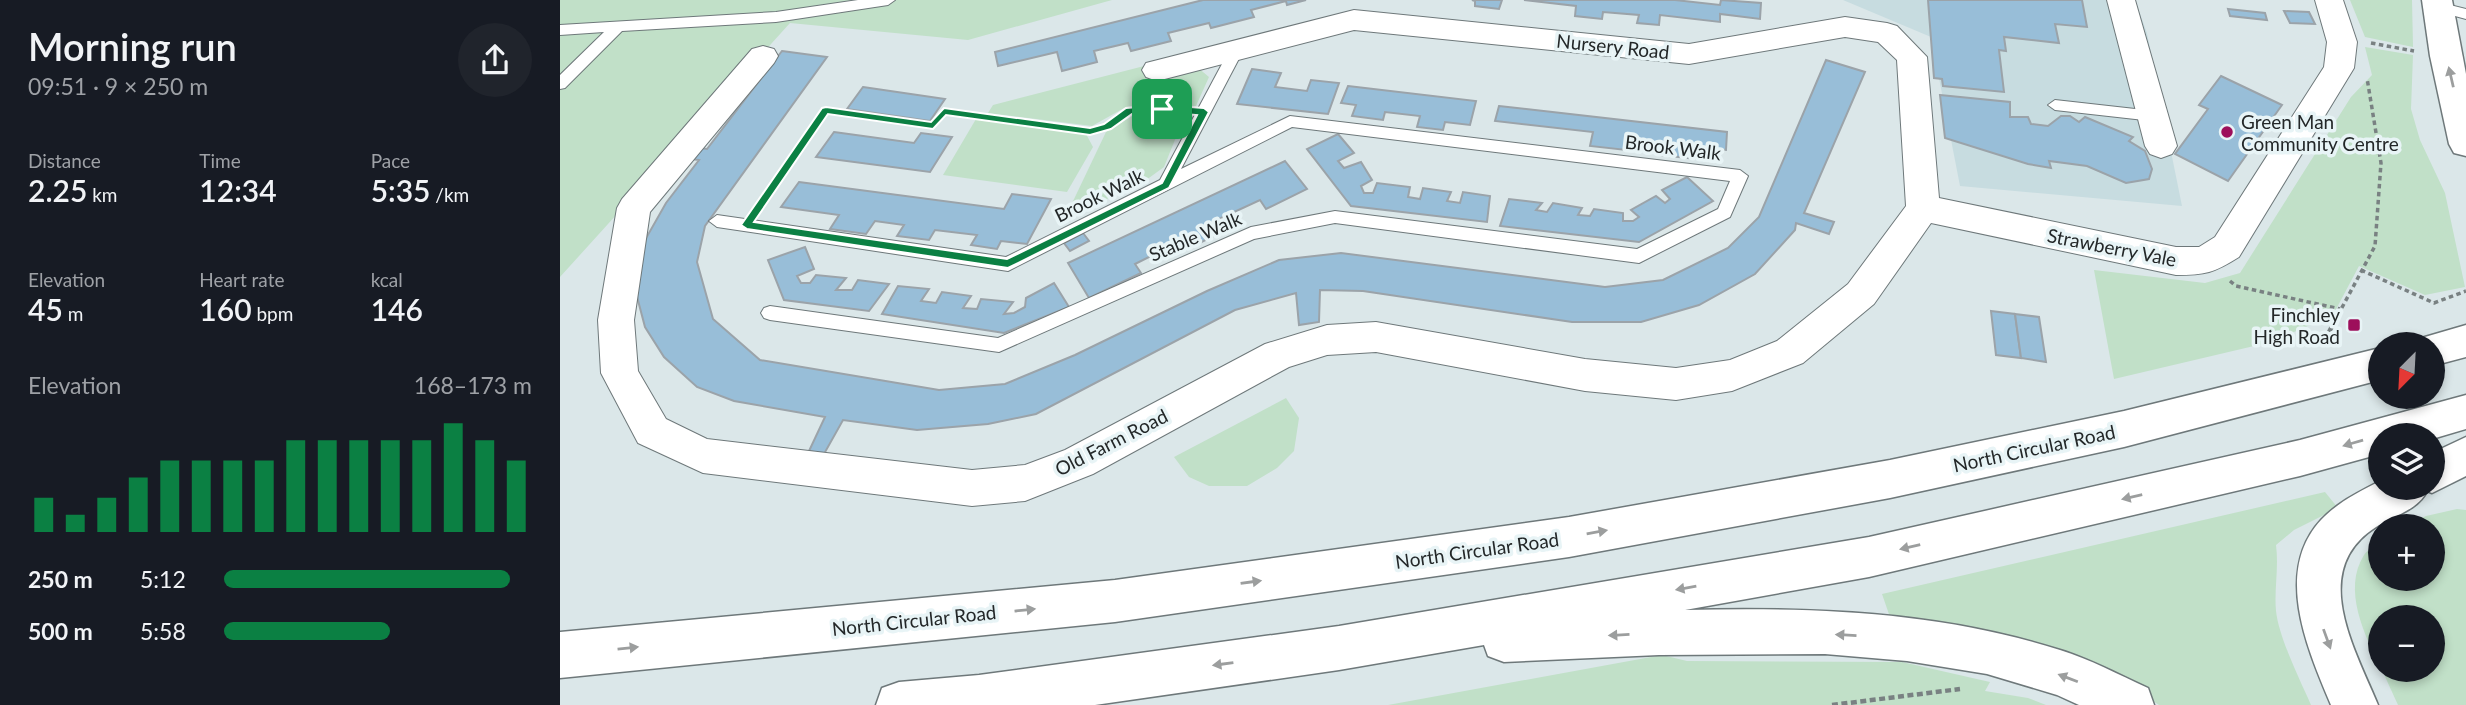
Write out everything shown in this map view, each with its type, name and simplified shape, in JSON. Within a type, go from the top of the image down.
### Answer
[{"type":"main road","points":[[2447,7],[2466,144]]},
{"type":"main road","points":[[2445,347],[2466,341]]},
{"type":"main road","name":"North Circular Road","points":[[560,655],[1115,601],[1569,537],[1890,479],[2111,432],[2368,367]]},
{"type":"main road","points":[[899,705],[992,696],[1339,648],[1869,557],[2300,458],[2466,411]]},
{"type":"main road","points":[[2445,467],[2466,456]]},
{"type":"main road","points":[[2355,705],[2322,625],[2317,597],[2320,572],[2330,543],[2353,519],[2386,500]]},
{"type":"main road","points":[[1339,648],[1699,631],[1792,632],[1894,638],[1948,644],[2012,659],[2068,677],[2131,705]]},
{"type":"street","points":[[2121,0],[2161,146]]},
{"type":"street","name":"Strawberry Vale","points":[[1923,208],[2176,261],[2205,261],[2227,247],[2339,68],[2343,55],[2342,37],[2329,0]]},
{"type":"street","name":"Nursery Road","points":[[1157,70],[1354,20],[1689,54],[1845,27],[1887,33],[1912,57],[1923,208]]},
{"type":"street","name":"Old Farm Road","points":[[763,56],[644,210],[616,320],[620,373],[653,431],[703,456],[972,488],[1025,483],[1079,462],[1278,355],[1327,340],[1376,337],[1585,375],[1676,384],[1732,375],[1790,352],[1861,293],[1923,208]]},
{"type":"lane","points":[[560,30],[776,16],[888,0]]},
{"type":"lane","points":[[560,84],[619,26]]},
{"type":"lane","points":[[1165,186],[1237,49]]},
{"type":"lane","points":[[2055,105],[2153,116]]},
{"type":"lane","name":"Brook Walk","points":[[717,220],[1008,264],[1290,121],[1740,176]]},
{"type":"lane","name":"Stable Walk","points":[[770,313],[999,345],[1251,233],[1335,217],[1639,256],[1724,213],[1740,176]]},
{"type":"path","points":[[2342,37],[2418,51]]},
{"type":"path","points":[[2329,332],[2375,246],[2381,163],[2366,75]]},
{"type":"path","points":[[747,225],[826,111],[933,125],[944,111],[1090,131],[1107,126],[1130,111],[1162,109],[1204,112]]},
{"type":"path","points":[[2205,261],[2236,286],[2340,309]]},
{"type":"path","points":[[2361,270],[2434,303],[2466,291]]},
{"type":"path","points":[[1832,705],[1971,687]]},
{"type":"shaded area","points":[[1843,0],[2135,0],[2147,33],[2182,206],[1960,186],[1931,37]]},
{"type":"green space","points":[[560,0],[1112,0],[968,40],[790,23],[560,277]]},
{"type":"green space","points":[[2350,0],[2412,0],[2413,47],[2365,37]]},
{"type":"green space","points":[[2365,47],[2413,55],[2411,109],[2420,140],[2445,193],[2465,287],[2425,295],[2359,266],[2333,315],[2271,342],[2114,379],[2094,270],[2205,283],[2240,273],[2351,97],[2372,75]]},
{"type":"green space","points":[[1148,65],[1197,67],[1209,77],[1196,106],[1153,103],[1126,107],[1092,126],[988,113],[993,105]]},
{"type":"green space","points":[[1139,112],[1185,115],[1164,167],[1142,183],[1065,218],[1106,132]]},
{"type":"green space","points":[[976,119],[1085,132],[1093,147],[1067,192],[943,175]]},
{"type":"green space","points":[[1286,398],[1299,418],[1294,451],[1277,468],[1247,486],[1209,486],[1189,477],[1174,457]]},
{"type":"green space","points":[[2325,492],[2338,508],[2294,530],[2276,545],[2278,622],[2290,659],[2311,705],[2159,705],[2126,683],[1892,623],[1882,594]]},
{"type":"green space","points":[[2457,509],[2466,510],[2466,705],[2398,705],[2387,682],[2445,682],[2445,605],[2368,605],[2368,641],[2358,612],[2355,583],[2358,569],[2368,551],[2368,591],[2445,591],[2445,514],[2435,514]]},
{"type":"green space","points":[[1662,655],[1687,661],[1902,662],[1990,682],[1985,691],[2028,698],[2046,705],[1388,705]]},
{"type":"building","points":[[1203,0],[1306,0],[1287,5],[1286,1],[1251,10],[1254,17],[1211,28],[1209,23],[1168,33],[1171,41],[1131,51],[1128,43],[1094,51],[1097,62],[1062,71],[1057,52],[998,66],[995,52]]},
{"type":"building","points":[[1472,0],[1502,0],[1499,9],[1475,6],[1475,1]]},
{"type":"building","points":[[1524,0],[1675,0],[1720,5],[1721,0],[1761,3],[1760,19],[1720,14],[1720,22],[1660,15],[1659,25],[1637,23],[1639,15],[1603,12],[1602,19],[1575,16],[1576,6]]},
{"type":"building","points":[[1928,0],[2082,0],[2087,27],[2055,24],[2059,43],[2004,37],[2006,51],[1999,50],[2004,92],[1943,86],[1942,79],[1934,78]]},
{"type":"building","points":[[2228,9],[2265,13],[2267,20],[2230,16]]},
{"type":"building","points":[[2284,11],[2309,12],[2315,24],[2290,23]]},
{"type":"building","points":[[782,51],[827,57],[705,226],[697,262],[713,319],[760,360],[939,390],[1005,384],[1075,355],[1207,291],[1279,260],[1341,253],[1605,287],[1663,280],[1728,248],[1759,217],[1826,60],[1865,72],[1804,213],[1834,222],[1829,234],[1796,223],[1795,230],[1755,274],[1699,305],[1641,322],[1572,322],[1363,291],[1320,290],[1319,322],[1299,325],[1296,293],[1235,310],[1036,414],[988,424],[917,430],[843,420],[824,454],[809,451],[825,417],[734,401],[697,387],[664,357],[645,327],[635,289],[645,240],[666,203],[699,160],[683,158],[692,147],[707,149]]},
{"type":"building","points":[[1252,69],[1281,73],[1275,87],[1307,91],[1311,80],[1339,83],[1328,114],[1237,104]]},
{"type":"building","name":"Green Man Community Centre","points":[[2221,76],[2282,105],[2228,181],[2175,154],[2208,109],[2199,105]]},
{"type":"building","points":[[1348,86],[1476,101],[1470,125],[1445,122],[1443,130],[1417,127],[1420,116],[1385,112],[1383,120],[1352,116],[1356,105],[1341,103]]},
{"type":"building","points":[[863,87],[945,99],[930,121],[847,109]]},
{"type":"building","points":[[1940,95],[2010,102],[2010,117],[2028,117],[2031,124],[2048,126],[2061,116],[2070,116],[2079,122],[2085,117],[2133,137],[2129,141],[2145,151],[2152,169],[2149,179],[2126,183],[2087,166],[2049,161],[2051,168],[2028,164],[1945,138]]},
{"type":"building","points":[[1499,106],[1727,132],[1726,150],[1715,149],[1714,161],[1661,155],[1662,146],[1627,142],[1626,150],[1590,146],[1593,132],[1495,121]]},
{"type":"building","points":[[834,132],[914,143],[921,133],[952,137],[930,172],[816,157]]},
{"type":"building","points":[[1338,134],[1354,153],[1338,161],[1344,168],[1361,162],[1372,180],[1361,186],[1364,193],[1373,193],[1377,183],[1410,187],[1408,197],[1420,199],[1423,188],[1451,192],[1447,201],[1460,203],[1463,192],[1490,196],[1487,222],[1351,206],[1307,149]]},
{"type":"building","points":[[1285,161],[1307,189],[1266,209],[1260,200],[1219,219],[1226,230],[1179,253],[1173,245],[1135,264],[1141,273],[1089,298],[1068,263]]},
{"type":"building","points":[[1687,177],[1713,201],[1639,242],[1500,226],[1509,199],[1542,203],[1536,210],[1547,212],[1553,203],[1582,208],[1578,215],[1590,216],[1594,209],[1623,213],[1623,221],[1633,221],[1639,217],[1631,210],[1656,196],[1665,203],[1670,199],[1662,190]]},
{"type":"building","points":[[799,182],[1004,209],[1012,194],[1051,199],[1027,244],[1001,241],[997,249],[971,245],[977,235],[935,230],[929,240],[897,236],[904,225],[875,221],[866,234],[830,229],[839,215],[781,207]]},
{"type":"building","points":[[1083,233],[1089,241],[1070,251],[1064,243]]},
{"type":"building","points":[[805,247],[814,269],[797,276],[801,283],[810,283],[816,275],[846,278],[836,290],[852,290],[858,280],[889,284],[869,311],[784,300],[768,260]]},
{"type":"building","points":[[1054,283],[1069,307],[1004,333],[882,314],[898,286],[929,289],[921,301],[936,303],[942,292],[971,296],[963,308],[977,309],[981,299],[1013,302],[1004,314],[1014,313],[1025,307],[1026,298]]},
{"type":"building","points":[[1991,311],[2015,314],[2021,358],[1996,355]]},
{"type":"building","points":[[2015,314],[2039,317],[2046,362],[2021,358]]},
{"type":"place","name":"Green Man Community Centre","points":[[2227,132]]},
{"type":"place","name":"Finchley High Road","points":[[2354,325]]},
{"type":"route","points":[[1162,109],[1204,112],[1165,186],[1008,264],[747,225],[826,111],[933,125],[944,111],[1090,131],[1107,126],[1130,111],[1162,109]]}]
